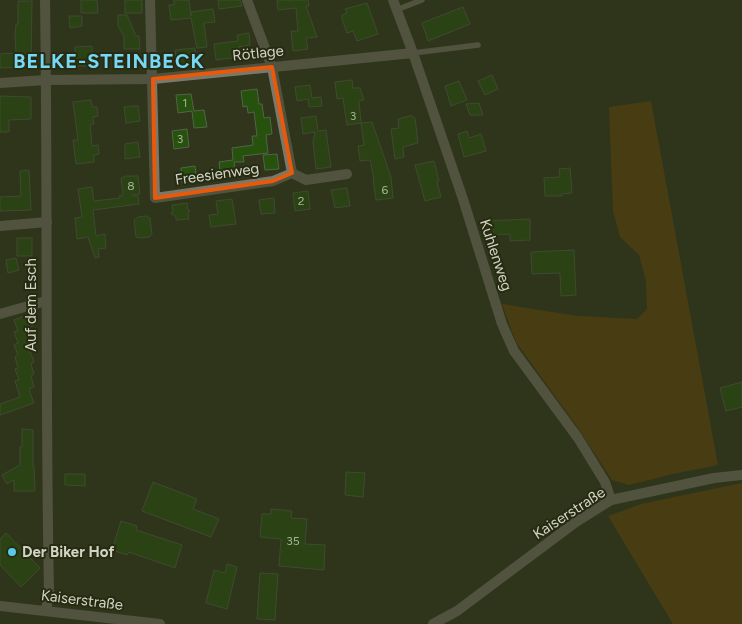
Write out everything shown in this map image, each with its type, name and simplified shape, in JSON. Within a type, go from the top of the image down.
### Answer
[{"type":"street","name":"Auf dem Esch","points":[[45,0],[48,592],[46,611]]},
{"type":"street","points":[[150,0],[153,79]]},
{"type":"street","points":[[247,0],[272,67],[292,173],[306,180],[347,174]]},
{"type":"street","name":"Kuhlenweg","points":[[393,0],[463,200],[502,324],[514,351],[582,446],[604,482],[611,500]]},
{"type":"street","name":"Rötlage","points":[[0,83],[46,80],[153,79],[413,53]]},
{"type":"street","name":"Freesienweg","points":[[153,79],[156,198],[273,181],[292,173]]},
{"type":"street","points":[[0,226],[47,222]]},
{"type":"street","points":[[0,314],[46,301]]},
{"type":"street","name":"Kaiserstraße","points":[[433,624],[457,611],[576,522],[611,500],[714,478],[742,475]]},
{"type":"street","name":"Kaiserstraße","points":[[0,606],[160,624]]},
{"type":"lane","points":[[396,10],[422,0]]},
{"type":"lane","points":[[413,53],[478,45]]},
{"type":"highlighted area","points":[[272,67],[292,173],[273,181],[155,198],[153,79]]},
{"type":"shaded area","points":[[651,101],[718,465],[629,485],[612,480],[578,428],[516,342],[502,304],[577,316],[637,319],[647,309],[646,281],[639,255],[620,237],[613,211],[609,107]]},
{"type":"shaded area","points":[[742,483],[742,624],[673,624],[608,516],[641,504]]},
{"type":"building","points":[[81,0],[97,0],[98,13],[81,13]]},
{"type":"building","points":[[125,0],[142,0],[142,13],[125,13]]},
{"type":"building","points":[[174,0],[189,0],[191,16],[191,12],[213,9],[215,22],[204,23],[207,47],[197,48],[191,18],[171,20],[169,5],[174,5]]},
{"type":"building","points":[[218,0],[240,0],[242,6],[219,9]]},
{"type":"building","points":[[277,0],[308,0],[309,6],[306,6],[317,37],[306,38],[308,49],[293,51],[291,31],[298,31],[296,8],[278,10]]},
{"type":"building","points":[[18,1],[32,1],[31,67],[0,68],[0,54],[16,53],[15,36],[16,24],[18,24]]},
{"type":"building","points":[[367,3],[378,34],[357,41],[353,31],[347,33],[342,15],[347,13],[345,9]]},
{"type":"building","points":[[463,7],[470,24],[428,41],[422,23]]},
{"type":"building","points":[[118,15],[127,15],[136,36],[139,36],[140,49],[124,49],[124,36],[118,26]]},
{"type":"building","points":[[69,16],[82,16],[82,26],[70,28]]},
{"type":"building","points":[[249,33],[250,45],[239,47],[240,57],[216,60],[214,44],[238,41],[237,35]]},
{"type":"building","points":[[92,46],[93,66],[75,66],[75,47]]},
{"type":"building","points":[[195,48],[197,63],[177,65],[175,50]]},
{"type":"building","points":[[492,75],[498,89],[485,95],[478,81]]},
{"type":"building","points":[[352,80],[353,88],[360,88],[364,100],[359,101],[361,123],[347,125],[343,98],[337,99],[335,82]]},
{"type":"building","points":[[459,81],[467,100],[451,106],[445,86]]},
{"type":"building","points":[[310,85],[312,98],[321,97],[322,106],[309,107],[308,99],[297,101],[295,87]]},
{"type":"building","points":[[257,89],[259,104],[262,104],[264,118],[270,117],[272,134],[266,135],[268,153],[243,156],[244,162],[234,162],[236,176],[221,178],[219,162],[233,160],[232,148],[253,145],[252,136],[257,136],[254,112],[248,113],[247,106],[243,107],[241,91]]},
{"type":"building","points":[[191,94],[194,111],[204,110],[207,127],[194,128],[192,111],[178,113],[176,95]]},
{"type":"building","points":[[0,96],[31,97],[31,119],[9,120],[9,132],[0,132]]},
{"type":"building","points":[[91,100],[92,107],[97,107],[98,116],[93,117],[94,124],[90,125],[92,146],[98,145],[99,154],[94,155],[94,162],[76,164],[73,140],[78,140],[73,102]]},
{"type":"building","points":[[479,103],[483,115],[470,115],[466,104]]},
{"type":"building","points":[[138,106],[140,121],[126,123],[124,107]]},
{"type":"building","points":[[316,116],[318,131],[326,130],[331,167],[316,169],[313,142],[315,132],[303,134],[301,118]]},
{"type":"building","points":[[409,116],[415,118],[418,143],[403,147],[404,157],[395,159],[391,129],[399,128],[398,119]]},
{"type":"building","points":[[372,122],[391,177],[393,198],[376,200],[370,160],[360,161],[358,146],[364,145],[361,123]]},
{"type":"building","points":[[187,129],[189,147],[174,149],[172,131]]},
{"type":"building","points":[[467,131],[469,138],[481,134],[486,151],[464,157],[458,134]]},
{"type":"building","points":[[138,142],[140,157],[125,159],[125,144]]},
{"type":"building","points":[[277,154],[279,169],[265,170],[263,155]]},
{"type":"building","points":[[434,161],[441,197],[425,201],[415,165]]},
{"type":"building","points":[[195,166],[197,181],[182,183],[181,168]]},
{"type":"building","points":[[570,168],[572,193],[562,194],[562,196],[545,196],[544,178],[560,177],[559,169]]},
{"type":"building","points":[[29,170],[31,210],[0,211],[0,197],[21,196],[20,171]]},
{"type":"building","points":[[138,176],[140,194],[132,196],[138,196],[139,204],[93,210],[96,236],[105,234],[106,248],[98,249],[99,257],[95,258],[88,237],[77,239],[75,218],[82,217],[78,189],[92,187],[94,201],[120,198],[119,196],[123,195],[121,178]]},
{"type":"building","points":[[347,188],[350,206],[335,208],[331,190]]},
{"type":"building","points":[[308,191],[310,209],[295,211],[293,193]]},
{"type":"building","points":[[274,198],[275,213],[261,214],[259,200]]},
{"type":"building","points":[[232,199],[236,224],[211,227],[209,215],[218,214],[216,201]]},
{"type":"building","points":[[187,203],[190,211],[188,213],[189,219],[176,220],[176,217],[171,213],[173,211],[172,205]]},
{"type":"building","points":[[146,216],[150,218],[152,234],[149,237],[136,237],[134,220],[138,217]]},
{"type":"building","points":[[530,219],[530,240],[510,241],[510,234],[484,235],[484,221]]},
{"type":"building","points":[[17,238],[32,238],[32,256],[17,256]]},
{"type":"building","points":[[574,250],[576,295],[561,296],[560,273],[532,274],[531,252]]},
{"type":"building","points":[[16,258],[19,270],[8,273],[6,260]]},
{"type":"building","points":[[30,314],[34,325],[30,327],[34,338],[30,339],[34,350],[30,351],[34,362],[31,364],[34,374],[31,376],[34,387],[29,389],[34,403],[0,415],[0,404],[20,397],[15,381],[19,380],[15,369],[18,368],[15,357],[18,355],[14,345],[18,343],[14,332],[18,331],[14,320]]},
{"type":"building","points":[[742,382],[742,407],[726,411],[720,388]]},
{"type":"building","points":[[22,429],[33,430],[35,491],[14,491],[14,480],[7,484],[2,475],[20,465]]},
{"type":"building","points":[[346,472],[365,473],[363,497],[345,495]]},
{"type":"building","points":[[65,474],[85,474],[85,486],[65,485]]},
{"type":"building","points":[[153,482],[197,499],[193,509],[219,519],[211,537],[142,511]]},
{"type":"building","points":[[271,509],[292,511],[291,518],[307,519],[305,544],[325,545],[324,570],[279,566],[281,539],[260,537],[262,514],[271,514]]},
{"type":"building","points":[[121,521],[137,526],[136,530],[182,545],[175,568],[129,552],[127,555],[112,550]]},
{"type":"building","name":"Der Biker Hof","points":[[6,533],[40,568],[21,587],[0,565],[0,539]]},
{"type":"building","points":[[227,564],[237,567],[227,609],[206,603],[214,570],[225,573]]},
{"type":"building","points":[[260,573],[278,574],[275,620],[257,619]]},
{"type":"place","name":"Der Biker Hof","points":[[12,552]]},
{"type":"district","name":"BELKE-STEINBECK","points":[[109,61]]}]
